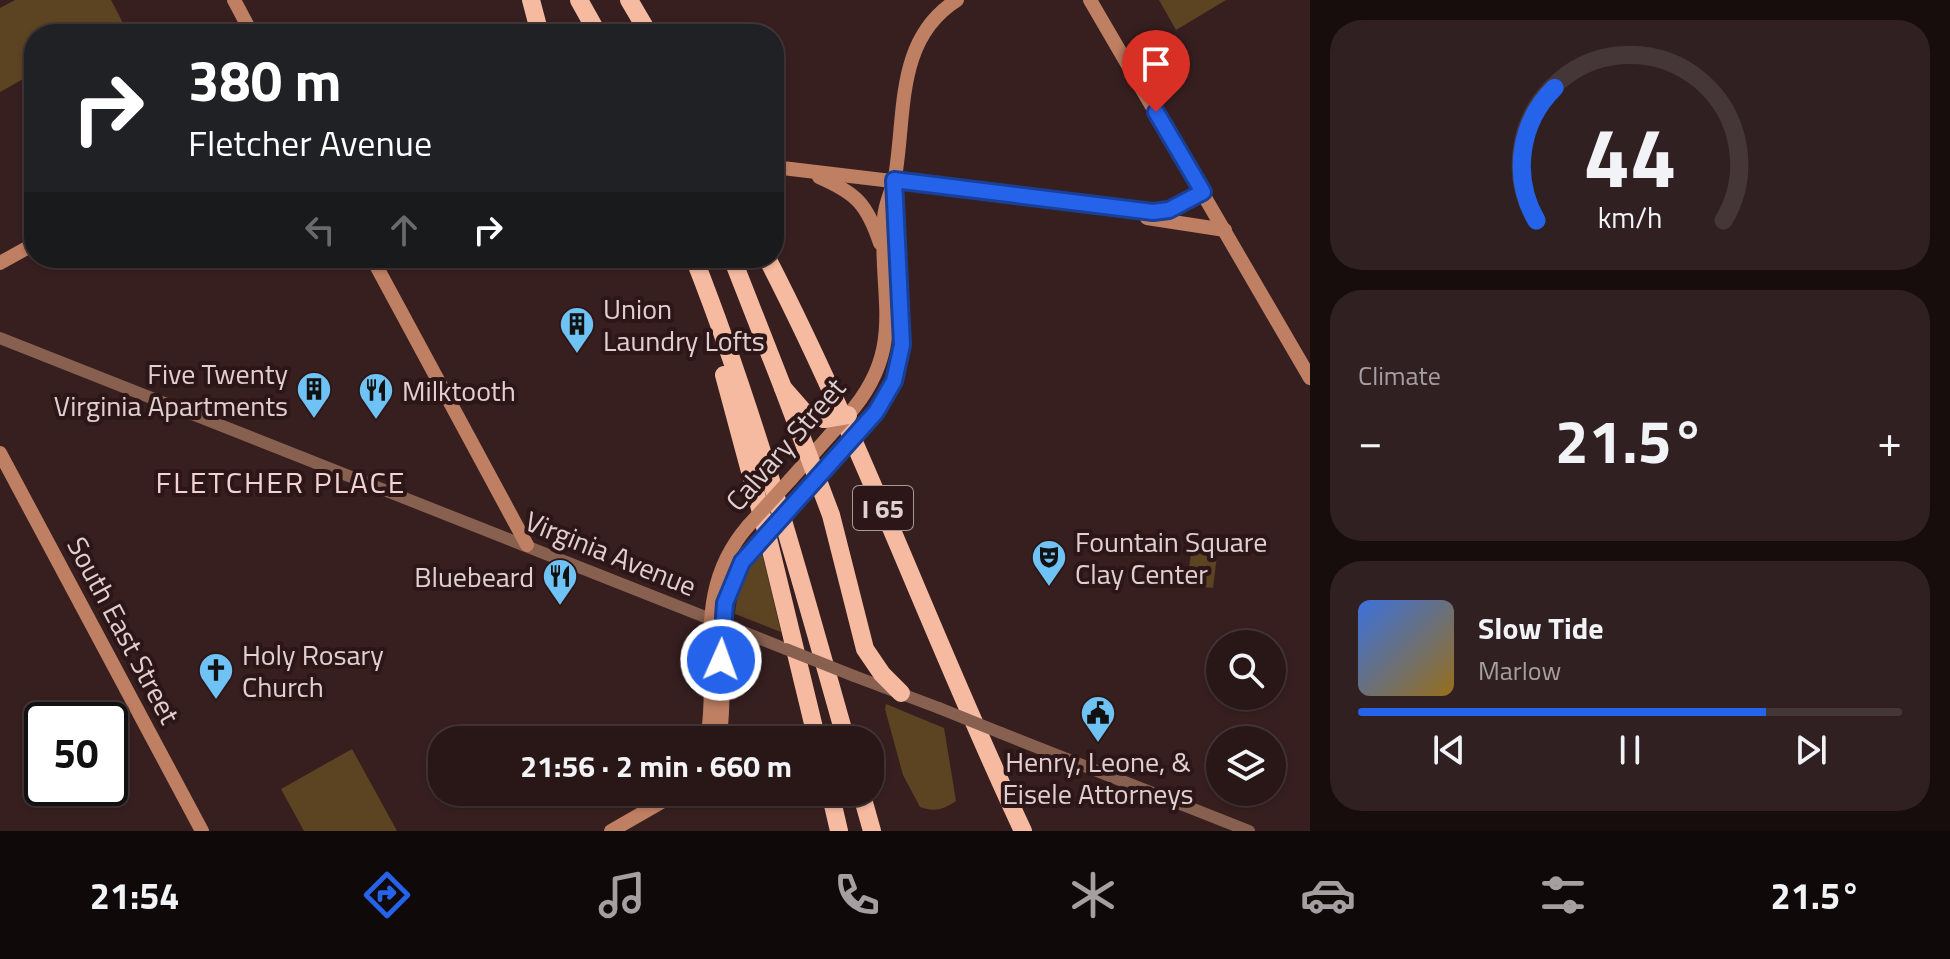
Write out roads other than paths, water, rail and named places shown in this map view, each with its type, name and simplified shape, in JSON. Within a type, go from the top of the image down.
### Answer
[{"type":"highway","points":[[531,0],[537,24]]},
{"type":"highway","points":[[579,0],[594,24]]},
{"type":"highway","points":[[588,0],[596,24]]},
{"type":"highway","points":[[632,5],[643,24]]},
{"type":"highway","points":[[690,268],[730,398],[813,726]]},
{"type":"highway","points":[[698,268],[773,486],[842,726]]},
{"type":"highway","points":[[736,268],[831,515],[865,649],[873,663],[901,693]]},
{"type":"highway","name":"I 65","points":[[772,268],[859,450],[990,761],[1023,831]]},
{"type":"highway","points":[[783,388],[804,412],[827,427],[853,409]]},
{"type":"highway","points":[[990,761],[1014,831]]},
{"type":"highway","points":[[833,806],[839,831]]},
{"type":"highway","points":[[865,806],[872,831]]},
{"type":"main road","points":[[234,0],[247,24]]},
{"type":"main road","points":[[1090,0],[1310,378]]},
{"type":"main road","name":"Calvary Street","points":[[853,409],[877,373],[884,347],[884,217],[894,180],[910,61],[924,30],[951,4]]},
{"type":"main road","points":[[784,168],[1133,210],[1167,211],[1203,192]]},
{"type":"main road","points":[[808,172],[846,189],[863,204],[884,256]]},
{"type":"main road","name":"Calvary Street","points":[[708,726],[716,621],[747,554],[866,423],[891,389],[901,355],[894,180]]},
{"type":"main road","points":[[1133,210],[1155,221],[1225,230]]},
{"type":"main road","points":[[0,263],[24,250]]},
{"type":"main road","points":[[377,268],[527,545]]},
{"type":"main road","name":"Calvary Street","points":[[719,726],[713,596],[722,564],[748,526],[809,458],[827,427]]},
{"type":"main road","name":"South East Street","points":[[0,453],[202,831]]},
{"type":"main road","points":[[611,831],[655,806]]},
{"type":"street","name":"Virginia Avenue","points":[[0,338],[1249,831]]},
{"type":"place","name":"Union Laundry Lofts","points":[[577,355]]},
{"type":"place","name":"Five Twenty Virginia Apartments","points":[[314,420]]},
{"type":"place","name":"Milktooth","points":[[376,421]]},
{"type":"place","name":"Fountain Square Clay Center","points":[[1049,588]]},
{"type":"place","name":"Bluebeard","points":[[560,607]]},
{"type":"place","name":"Holy Rosary Church","points":[[216,701]]},
{"type":"place","name":"Henry, Leone, & Eisele Attorneys","points":[[1098,744]]},
{"type":"district","name":"FLETCHER PLACE","points":[[281,482]]}]
